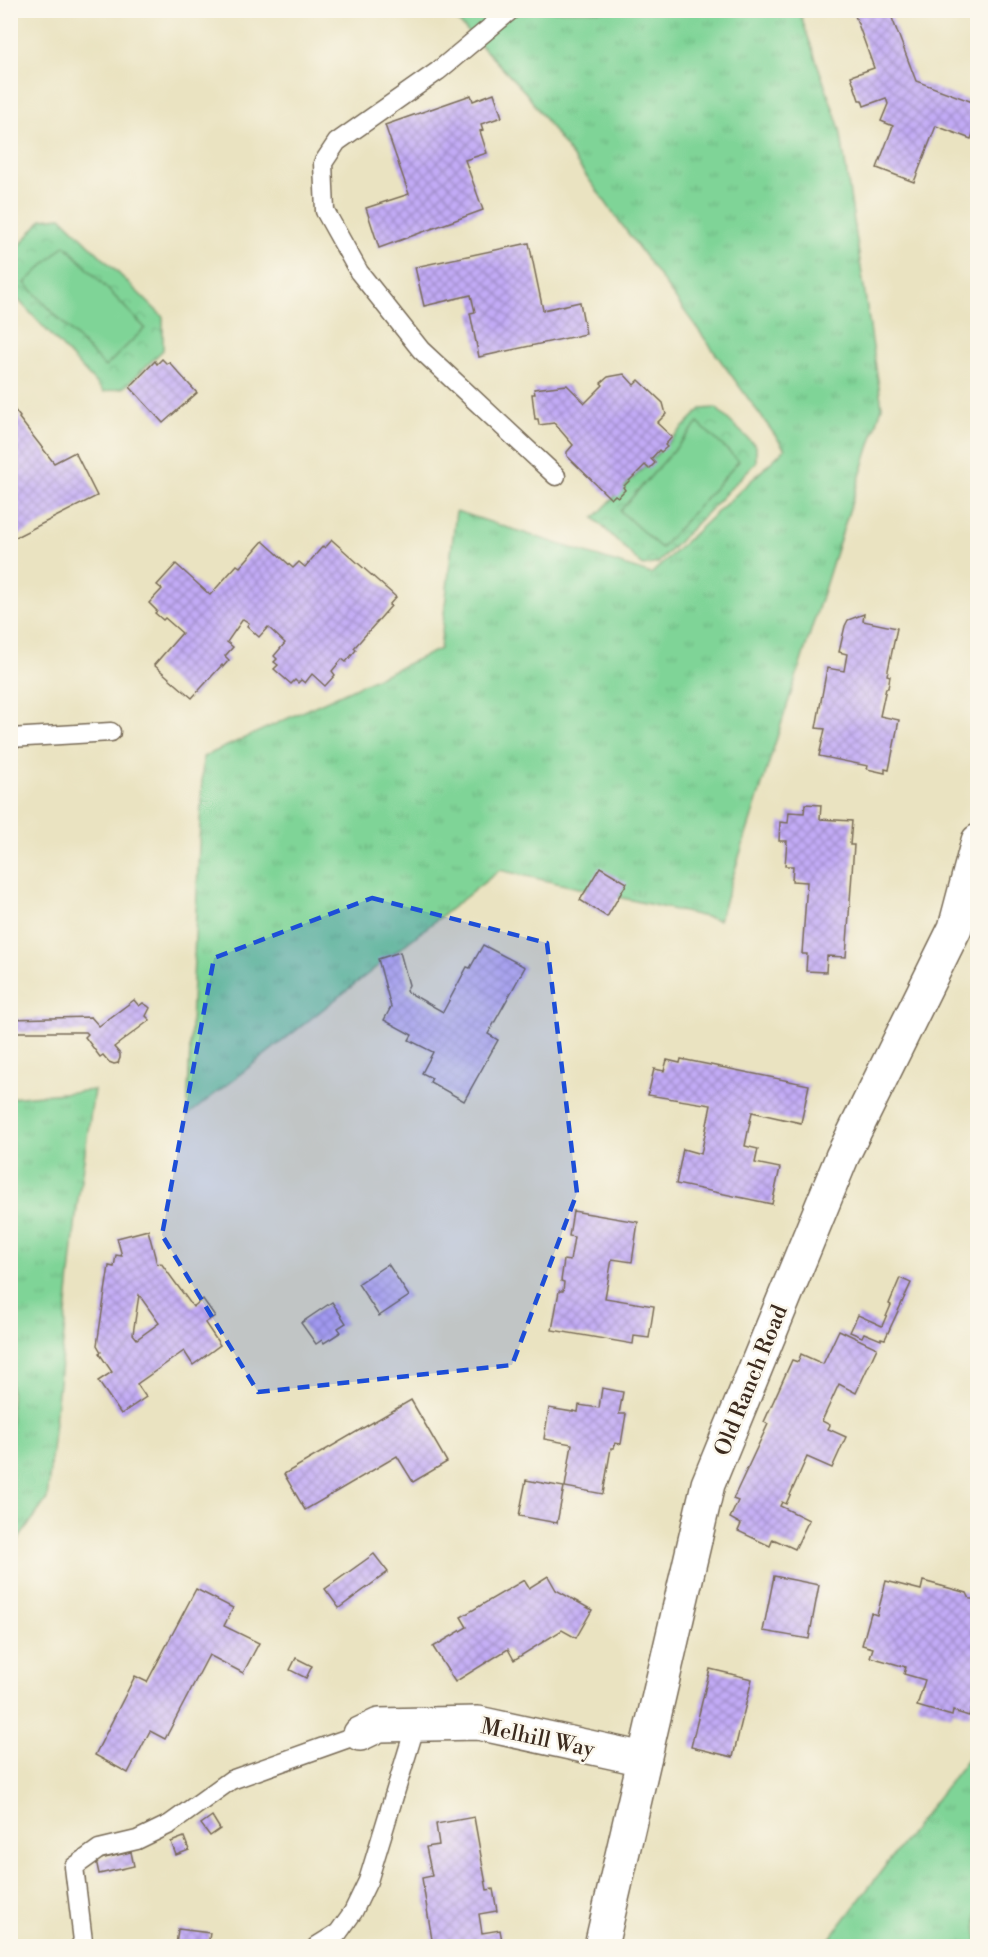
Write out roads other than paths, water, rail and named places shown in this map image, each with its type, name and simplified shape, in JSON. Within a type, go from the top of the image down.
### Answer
[{"type":"street","name":"Old Ranch Road","points":[[601,1947],[708,1484],[842,1157],[955,928],[978,841]]},
{"type":"street","name":"Melhill Way","points":[[360,1734],[379,1725],[478,1723],[644,1759]]},
{"type":"lane","points":[[511,10],[438,71],[338,142],[323,163],[325,211],[359,273],[421,350],[556,476]]},
{"type":"lane","points":[[10,738],[111,732]]},
{"type":"lane","points":[[317,1947],[338,1933],[353,1911],[368,1881],[416,1724]]},
{"type":"lane","points":[[80,1947],[83,1941],[74,1867],[99,1848],[137,1840],[170,1824],[231,1780],[360,1734]]}]
